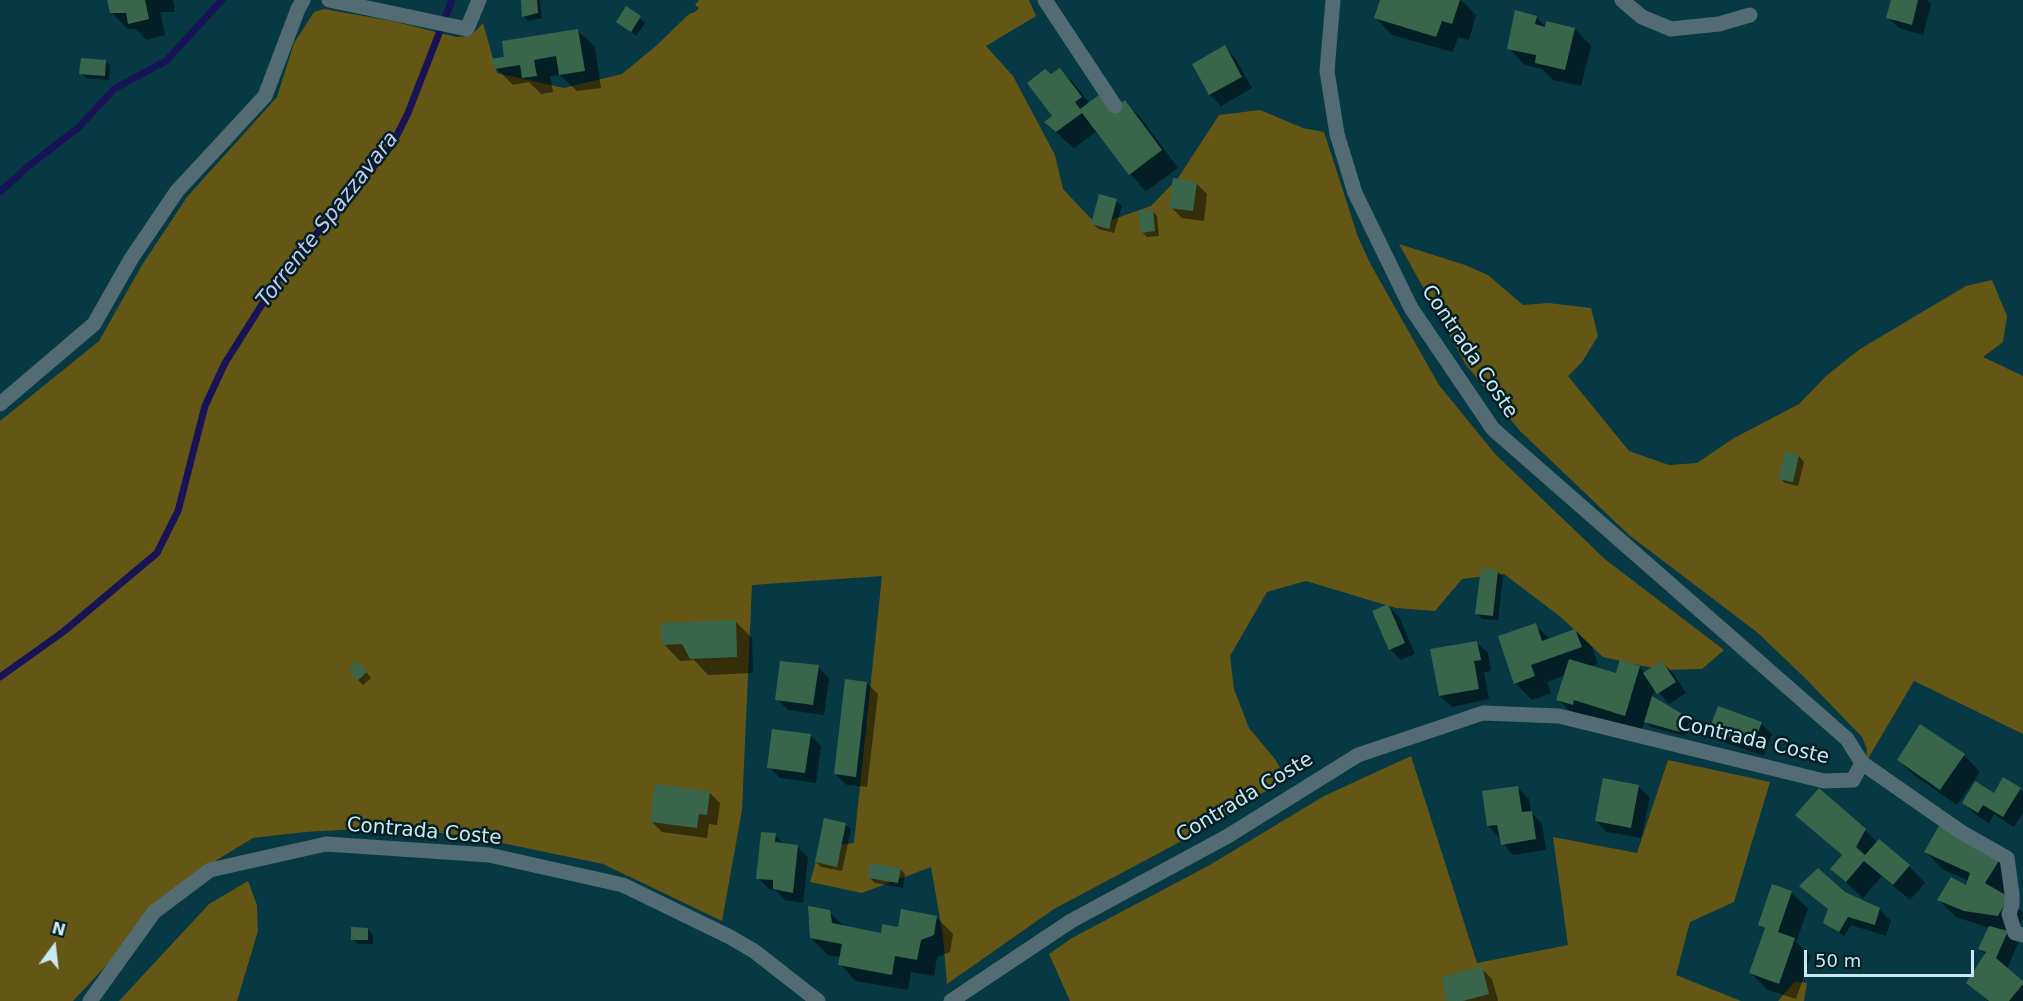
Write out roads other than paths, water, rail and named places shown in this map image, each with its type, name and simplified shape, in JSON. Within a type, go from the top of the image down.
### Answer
[{"type":"street","points":[[0,404],[94,324],[131,259],[177,192],[265,96],[303,0]]},
{"type":"street","points":[[329,0],[467,29],[479,0]]},
{"type":"street","points":[[1045,0],[1115,106]]},
{"type":"street","name":"Contrada Coste","points":[[951,1001],[1071,921],[1228,836],[1358,755],[1483,713],[1559,716],[1824,781],[1853,780],[1862,763],[1846,739],[1493,429],[1411,308],[1356,193],[1337,134],[1327,70],[1333,0]]},
{"type":"street","points":[[1622,0],[1642,17],[1671,29],[1719,24],[1750,15]]},
{"type":"street","points":[[1862,763],[1961,832],[2007,858],[2012,894],[2009,914],[2015,933],[2023,935]]},
{"type":"street","name":"Contrada Coste","points":[[90,1001],[154,912],[210,870],[326,844],[489,855],[623,885],[754,951],[818,1001]]},
{"type":"waterway","points":[[0,192],[31,164],[78,128],[114,89],[166,61],[222,0]]},
{"type":"waterway","name":"Torrente Spazzavara","points":[[0,677],[63,632],[157,553],[178,511],[205,406],[225,363],[278,279],[392,145],[408,113],[452,0]]}]
